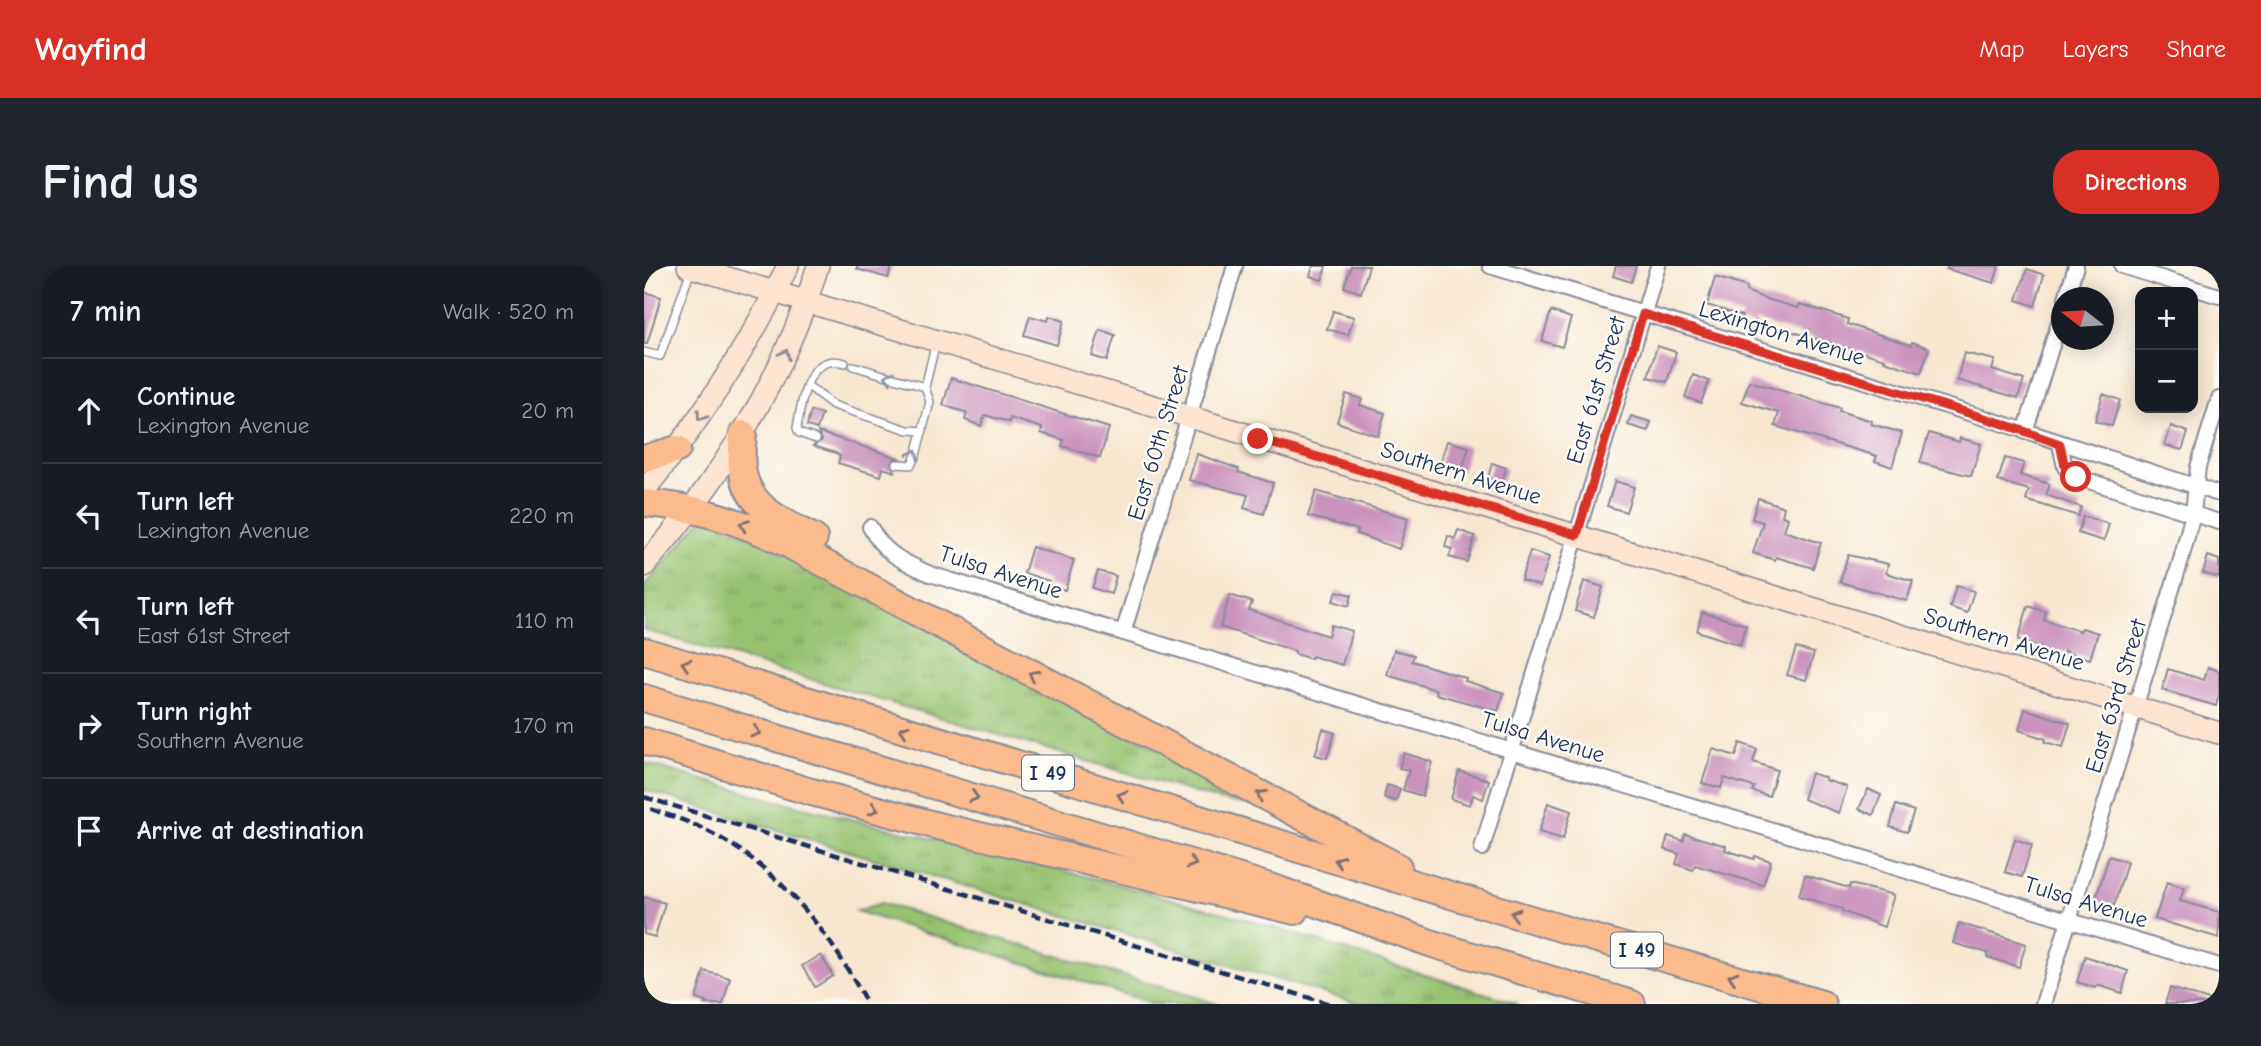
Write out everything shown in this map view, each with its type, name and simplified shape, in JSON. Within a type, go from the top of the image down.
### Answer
[{"type":"highway","points":[[743,434],[742,471],[753,499],[772,516],[883,574],[978,646]]},
{"type":"highway","points":[[644,459],[677,449]]},
{"type":"highway","points":[[644,503],[693,508],[780,540],[1452,895]]},
{"type":"highway","name":"I 49","points":[[644,651],[1822,1004]]},
{"type":"highway","name":"I 49","points":[[644,698],[1270,887],[1436,944],[1632,1004]]},
{"type":"highway","points":[[644,741],[808,791],[1014,846],[1436,944]]},
{"type":"street","name":"Southern Avenue","points":[[691,266],[2219,733]]},
{"type":"street","points":[[644,491],[677,449],[731,370],[788,266]]},
{"type":"street","points":[[644,566],[693,508],[743,434],[786,353],[807,303],[818,266]]},
{"type":"street","name":"East 60th Street","points":[[1124,633],[1235,266]]},
{"type":"street","name":"Lexington Avenue","points":[[1490,266],[2219,494]]},
{"type":"street","name":"East 61st Street","points":[[1482,848],[1658,266]]},
{"type":"street","points":[[2069,287],[2076,266]]},
{"type":"street","points":[[2122,266],[2219,296]]},
{"type":"street","points":[[2025,432],[2051,348]]},
{"type":"street","name":"East 63rd Street","points":[[2043,1004],[2181,560],[2193,513],[2198,467],[2219,399]]},
{"type":"street","points":[[2060,444],[2065,467],[2070,473],[2219,522]]},
{"type":"street","name":"Tulsa Avenue","points":[[870,527],[882,547],[900,561],[962,584],[2219,966]]},
{"type":"lane","points":[[644,352],[660,356],[691,266]]},
{"type":"lane","points":[[897,464],[911,465],[916,455],[930,402],[925,387],[936,341]]},
{"type":"lane","points":[[816,439],[799,433],[797,428],[812,372],[823,362],[832,360],[845,363]]},
{"type":"lane","points":[[853,366],[925,387]]},
{"type":"lane","points":[[807,386],[832,405],[908,430],[923,431]]},
{"type":"green space","points":[[703,518],[752,536],[1258,801],[1255,806],[1219,800],[644,630],[644,586]]},
{"type":"green space","points":[[644,763],[770,799],[1093,878],[1246,919],[1519,1004],[1360,1004],[644,790]]},
{"type":"green space","points":[[881,903],[1218,1004],[1155,1004],[856,911]]},
{"type":"building","points":[[857,266],[892,266],[888,278],[857,269]]},
{"type":"building","points":[[1313,266],[1326,266],[1322,280],[1310,276]]},
{"type":"building","points":[[1351,266],[1369,266],[1361,293],[1344,287]]},
{"type":"building","points":[[1616,266],[1636,266],[1631,282],[1613,276]]},
{"type":"building","points":[[1947,266],[1999,266],[1994,283],[1947,269]]},
{"type":"building","points":[[2027,269],[2044,275],[2035,306],[2017,300]]},
{"type":"building","points":[[1715,277],[1747,287],[1746,291],[1763,298],[1798,308],[1800,304],[1848,319],[1847,324],[1911,345],[1912,342],[1929,348],[1921,373],[1884,361],[1885,359],[1756,321],[1755,326],[1740,322],[1742,316],[1707,305]]},
{"type":"building","points":[[644,292],[661,297],[647,344],[644,344]]},
{"type":"building","points":[[1333,311],[1354,317],[1348,335],[1327,329]]},
{"type":"building","points":[[1551,311],[1571,318],[1562,347],[1542,341]]},
{"type":"building","points":[[1030,316],[1048,321],[1049,316],[1064,321],[1057,345],[1024,335]]},
{"type":"building","points":[[1100,330],[1115,335],[1107,361],[1092,356]]},
{"type":"building","points":[[1657,346],[1676,352],[1667,382],[1648,377]]},
{"type":"building","points":[[1964,353],[1995,360],[1992,370],[2024,380],[2018,398],[1957,380]]},
{"type":"building","points":[[1693,375],[1709,381],[1701,403],[1685,397]]},
{"type":"building","points":[[951,378],[1109,428],[1100,458],[1062,446],[1064,440],[1041,433],[1042,428],[1010,418],[1009,422],[985,415],[981,426],[965,420],[967,413],[943,405]]},
{"type":"building","points":[[1749,381],[1840,408],[1839,411],[1872,421],[1871,424],[1902,433],[1892,467],[1875,461],[1877,456],[1775,426],[1779,413],[1742,402]]},
{"type":"building","points":[[1346,394],[1362,399],[1360,405],[1385,413],[1378,436],[1337,422]]},
{"type":"building","points":[[2103,394],[2120,400],[2112,426],[2095,421]]},
{"type":"building","points":[[811,411],[822,414],[817,429],[807,426]]},
{"type":"building","points":[[1631,416],[1651,422],[1648,431],[1628,425]]},
{"type":"building","points":[[2171,426],[2188,432],[2182,450],[2165,445]]},
{"type":"building","points":[[818,432],[899,458],[891,463],[895,472],[883,468],[881,476],[838,463],[840,456],[836,453],[813,446],[822,440]]},
{"type":"building","points":[[1929,433],[1959,442],[1960,438],[1981,444],[1971,476],[1920,463]]},
{"type":"building","points":[[1447,441],[1469,447],[1462,470],[1440,464]]},
{"type":"building","points":[[1197,454],[1239,469],[1238,472],[1273,483],[1264,514],[1244,508],[1248,495],[1189,480]]},
{"type":"building","points":[[2005,458],[2024,463],[2020,475],[2050,484],[2046,495],[2081,507],[2078,516],[2026,500],[2029,490],[1998,481]]},
{"type":"building","points":[[1492,463],[1506,468],[1502,482],[1488,478]]},
{"type":"building","points":[[1615,481],[1634,487],[1626,512],[1607,506]]},
{"type":"building","points":[[1316,491],[1408,518],[1399,549],[1357,534],[1358,530],[1308,516]]},
{"type":"building","points":[[1758,498],[1784,507],[1782,516],[1788,518],[1784,531],[1821,543],[1813,568],[1753,553],[1763,522],[1752,519]]},
{"type":"building","points":[[2083,516],[2109,524],[2104,541],[2078,533]]},
{"type":"building","points":[[1458,530],[1475,536],[1467,562],[1449,557],[1452,549],[1445,547],[1448,536],[1455,539]]},
{"type":"building","points":[[1032,547],[1074,560],[1065,590],[1048,585],[1049,581],[1024,573]]},
{"type":"building","points":[[1530,551],[1549,557],[1540,586],[1521,580]]},
{"type":"building","points":[[1848,555],[1888,564],[1886,573],[1913,581],[1907,601],[1840,582]]},
{"type":"building","points":[[2208,556],[2219,560],[2219,578],[2203,573]]},
{"type":"building","points":[[1098,571],[1116,576],[1111,594],[1092,588]]},
{"type":"building","points":[[1584,581],[1603,587],[1594,617],[1575,611]]},
{"type":"building","points":[[1956,586],[1974,591],[1967,613],[1950,607]]},
{"type":"building","points":[[1337,591],[1352,595],[1349,606],[1333,601]]},
{"type":"building","points":[[1230,595],[1252,602],[1249,610],[1328,636],[1331,625],[1352,631],[1342,665],[1312,656],[1311,659],[1295,654],[1295,651],[1220,627]]},
{"type":"building","points":[[2028,606],[2046,612],[2044,620],[2080,631],[2082,628],[2098,633],[2090,659],[2064,651],[2062,657],[2018,640]]},
{"type":"building","points":[[1702,612],[1746,625],[1740,645],[1697,631]]},
{"type":"building","points":[[1796,648],[1814,653],[1806,680],[1787,675]]},
{"type":"building","points":[[1394,650],[1414,655],[1412,661],[1504,693],[1498,711],[1436,694],[1437,690],[1387,675]]},
{"type":"building","points":[[2208,667],[2219,671],[2216,706],[2162,690],[2168,669],[2204,680]]},
{"type":"building","points":[[2025,709],[2070,723],[2063,747],[2019,730]]},
{"type":"building","points":[[1323,729],[1335,733],[1327,758],[1315,755]]},
{"type":"building","points":[[1740,743],[1757,749],[1753,762],[1777,770],[1769,796],[1752,791],[1754,787],[1724,778],[1721,788],[1702,783],[1713,749],[1736,756]]},
{"type":"building","points":[[1404,753],[1432,762],[1422,796],[1403,790],[1409,770],[1399,768]]},
{"type":"building","points":[[1459,771],[1489,780],[1483,799],[1473,795],[1470,805],[1451,799]]},
{"type":"building","points":[[1811,773],[1847,787],[1839,813],[1803,799]]},
{"type":"building","points":[[1387,785],[1400,789],[1396,801],[1384,798]]},
{"type":"building","points":[[1868,789],[1881,795],[1873,815],[1859,809]]},
{"type":"building","points":[[1548,803],[1571,811],[1563,839],[1539,832]]},
{"type":"building","points":[[1896,805],[1914,811],[1907,832],[1890,827]]},
{"type":"building","points":[[1685,834],[1726,846],[1725,850],[1771,861],[1763,885],[1695,865],[1693,870],[1676,864],[1679,854],[1664,849],[1668,836],[1683,841]]},
{"type":"building","points":[[2015,839],[2032,845],[2022,877],[2005,872]]},
{"type":"building","points":[[2109,856],[2127,862],[2114,906],[2095,901]]},
{"type":"building","points":[[1805,875],[1849,888],[1850,884],[1894,895],[1884,927],[1842,909],[1799,896]]},
{"type":"building","points":[[2167,882],[2184,888],[2180,901],[2219,912],[2219,938],[2155,919]]},
{"type":"building","points":[[644,897],[665,903],[655,937],[644,934]]},
{"type":"building","points":[[1959,923],[2026,944],[2019,967],[1987,957],[1988,953],[1953,943]]},
{"type":"building","points":[[821,955],[833,976],[815,987],[802,966]]},
{"type":"building","points":[[2085,956],[2128,971],[2122,993],[2077,982]]},
{"type":"building","points":[[704,971],[730,978],[723,1004],[705,1004],[706,1002],[696,999]]},
{"type":"building","points":[[2170,988],[2212,1001],[2212,1004],[2165,1004]]},
{"type":"railway","points":[[644,797],[1330,1004]]},
{"type":"railway","points":[[651,809],[695,825],[728,843],[777,880],[818,926],[867,1004]]},
{"type":"route","points":[[1258,439],[1577,535],[1643,314],[2001,423],[2060,444],[2065,467],[2076,477]]}]
